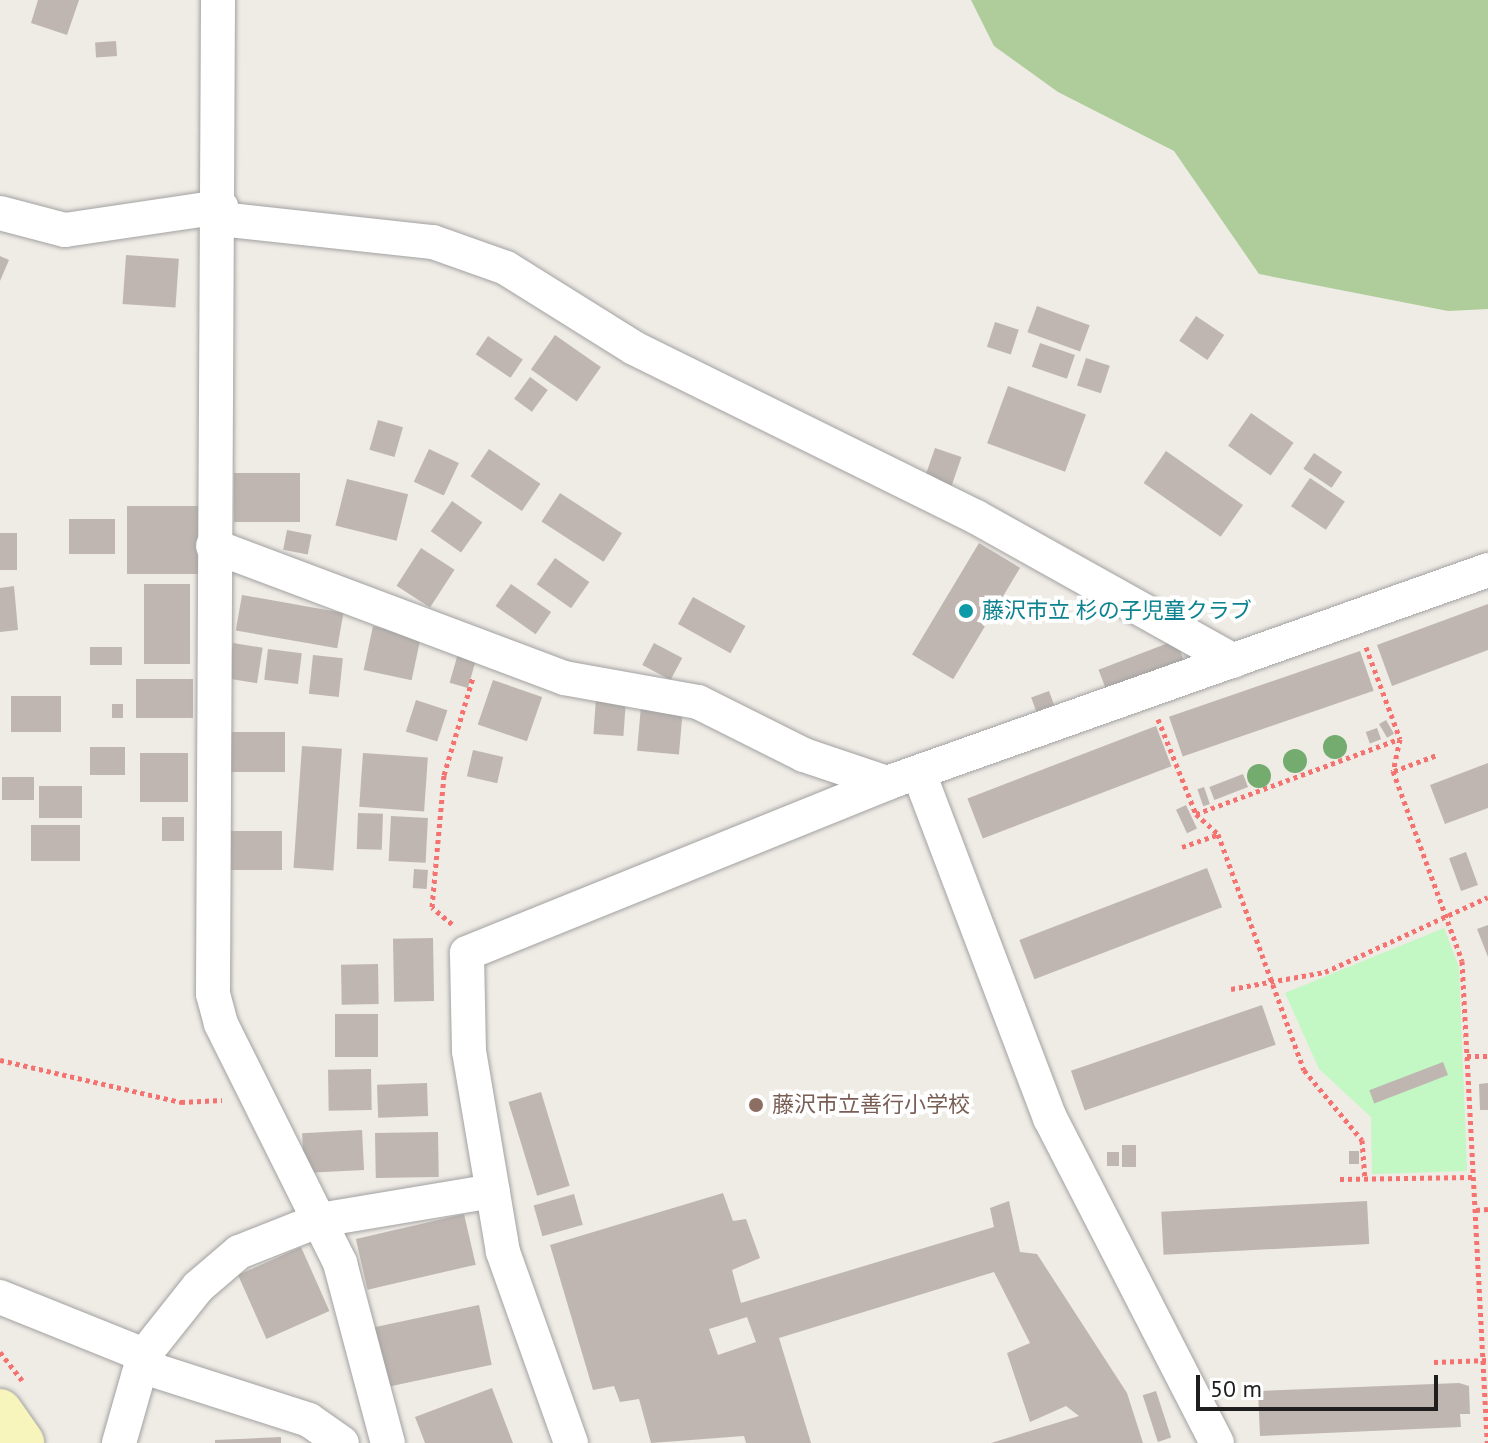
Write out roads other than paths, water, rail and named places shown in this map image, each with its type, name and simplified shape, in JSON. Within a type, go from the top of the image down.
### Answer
[{"type":"street","points":[[218,0],[221,213],[213,546],[209,944],[221,1024],[320,1220],[357,1308],[388,1443]]},
{"type":"street","points":[[0,213],[65,230],[221,213],[433,242],[506,268],[634,348],[976,517],[1234,661]]},
{"type":"street","points":[[213,546],[564,678],[698,702],[804,755],[904,780]]},
{"type":"street","points":[[571,1443],[517,1298],[493,1191],[469,1051],[467,953],[483,943],[904,780],[1488,570]]},
{"type":"street","points":[[904,780],[1050,1118],[1217,1443]]},
{"type":"street","points":[[119,1443],[143,1361],[198,1287],[239,1252],[320,1220],[493,1191]]},
{"type":"street","points":[[0,1297],[143,1361],[309,1420],[342,1443]]},
{"type":"street","points":[[0,1411],[22,1443]]},
{"type":"place","name":"藤沢市立 杉の子児童クラブ","points":[[966,611]]},
{"type":"place","name":"藤沢市立善行小学校","points":[[756,1105]]}]
